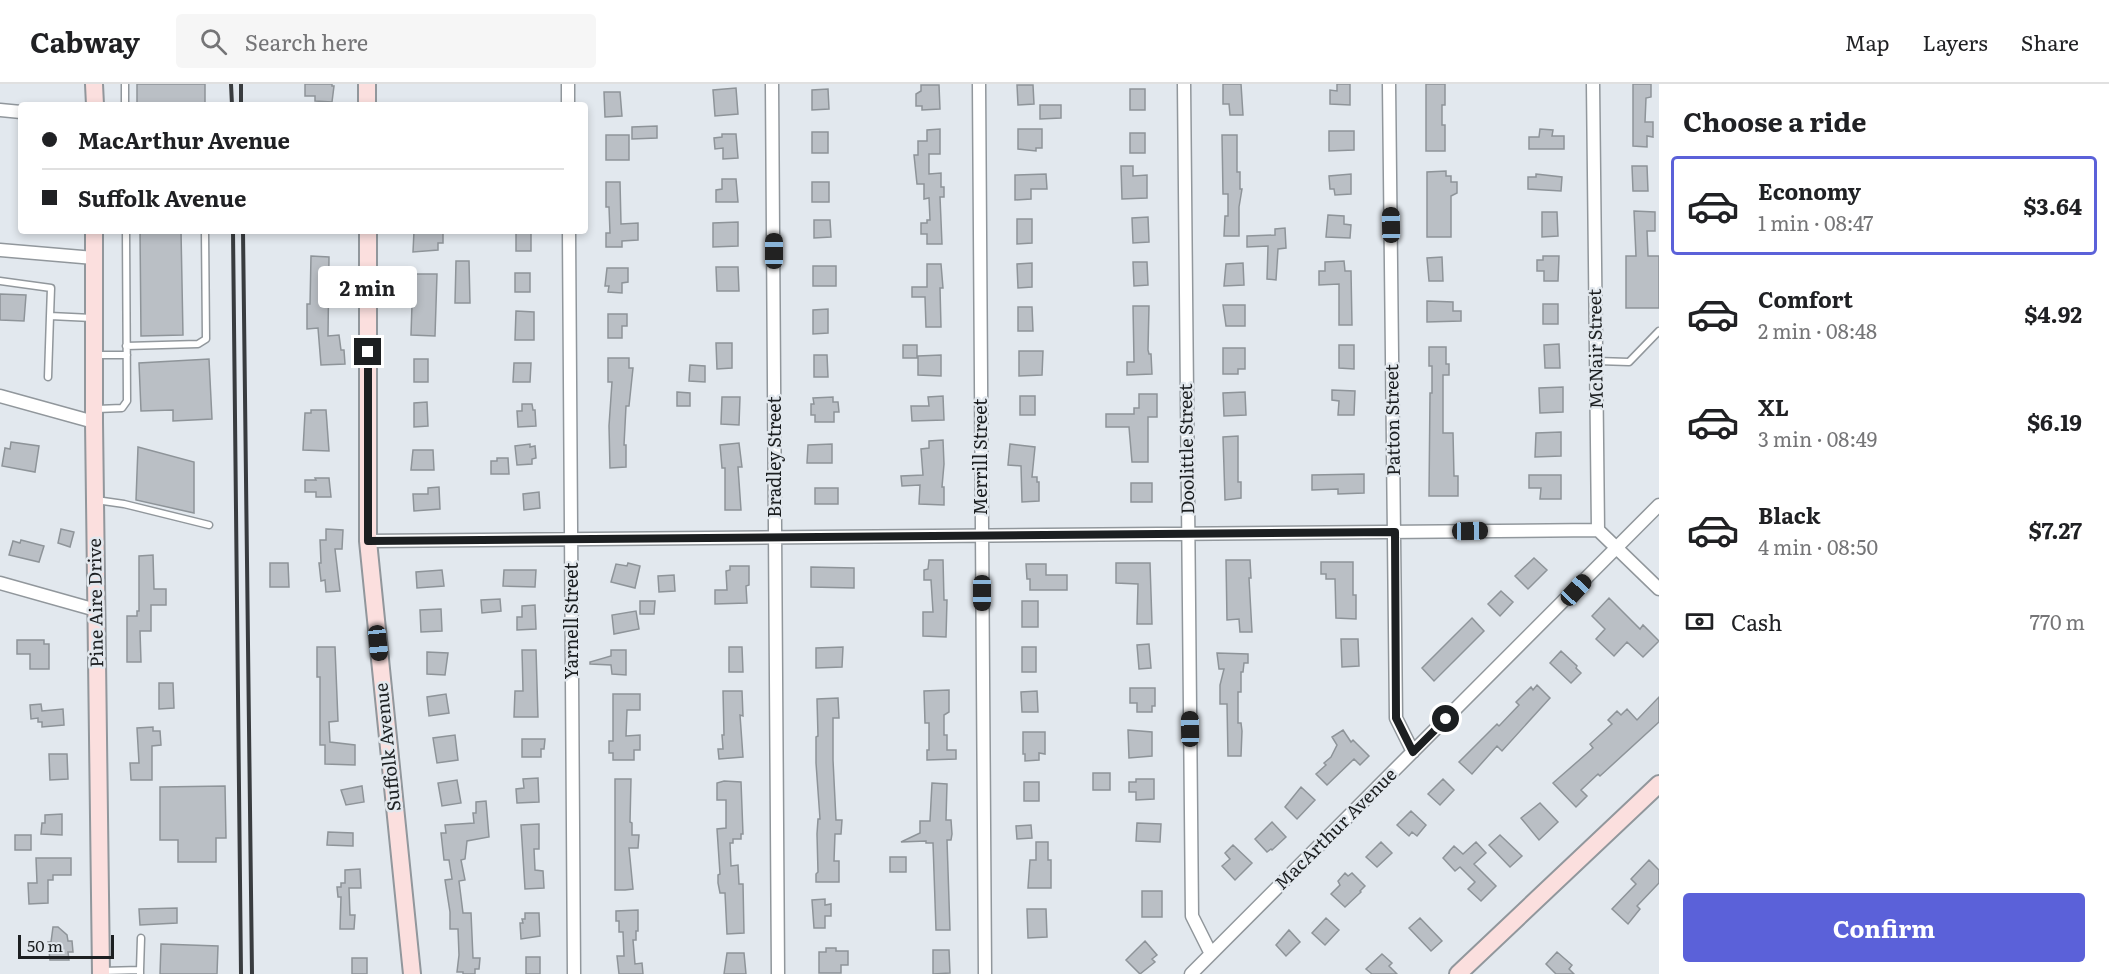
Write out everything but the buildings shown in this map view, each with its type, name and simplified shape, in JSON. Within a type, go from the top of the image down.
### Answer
[{"type":"street","points":[[94,84],[94,102]]},
{"type":"street","points":[[367,84],[367,102]]},
{"type":"street","points":[[568,84],[568,102]]},
{"type":"street","name":"Bradley Street","points":[[772,84],[778,974]]},
{"type":"street","name":"Merrill Street","points":[[979,84],[985,974]]},
{"type":"street","name":"Doolittle Street","points":[[1184,84],[1192,916],[1211,954]]},
{"type":"street","name":"Patton Street","points":[[1389,84],[1396,718],[1413,752]]},
{"type":"street","name":"McNair Street","points":[[1593,84],[1598,530]]},
{"type":"street","points":[[0,110],[18,112]]},
{"type":"street","name":"Pine Aire Drive","points":[[94,234],[101,972]]},
{"type":"street","name":"Suffolk Avenue","points":[[368,234],[368,541],[412,974]]},
{"type":"street","name":"Yarnell Street","points":[[569,234],[574,974]]},
{"type":"street","points":[[0,250],[94,258]]},
{"type":"street","points":[[0,396],[94,415]]},
{"type":"street","name":"MacArthur Avenue","points":[[1191,974],[1659,505]]},
{"type":"street","points":[[368,541],[1598,530],[1659,589]]},
{"type":"street","points":[[0,583],[96,610]]},
{"type":"street","points":[[1458,974],[1659,784]]},
{"type":"street","points":[[1471,974],[1550,888]]},
{"type":"lane","points":[[125,84],[125,102]]},
{"type":"lane","points":[[94,415],[122,408],[127,401],[126,234]]},
{"type":"lane","points":[[126,346],[198,344],[206,339],[205,234]]},
{"type":"lane","points":[[0,281],[51,288],[48,377]]},
{"type":"lane","points":[[50,316],[94,319]]},
{"type":"lane","points":[[1596,362],[1629,362],[1659,331]]},
{"type":"lane","points":[[94,355],[127,355]]},
{"type":"lane","points":[[95,500],[124,504],[209,525]]},
{"type":"lane","points":[[101,972],[140,972],[141,938]]},
{"type":"railway","points":[[231,84],[232,102]]},
{"type":"railway","points":[[241,84],[241,102]]},
{"type":"railway","points":[[233,234],[241,974]]},
{"type":"railway","points":[[243,234],[252,974]]},
{"type":"route","points":[[368,352],[368,541],[1395,532],[1396,718],[1413,752],[1446,719]]}]
